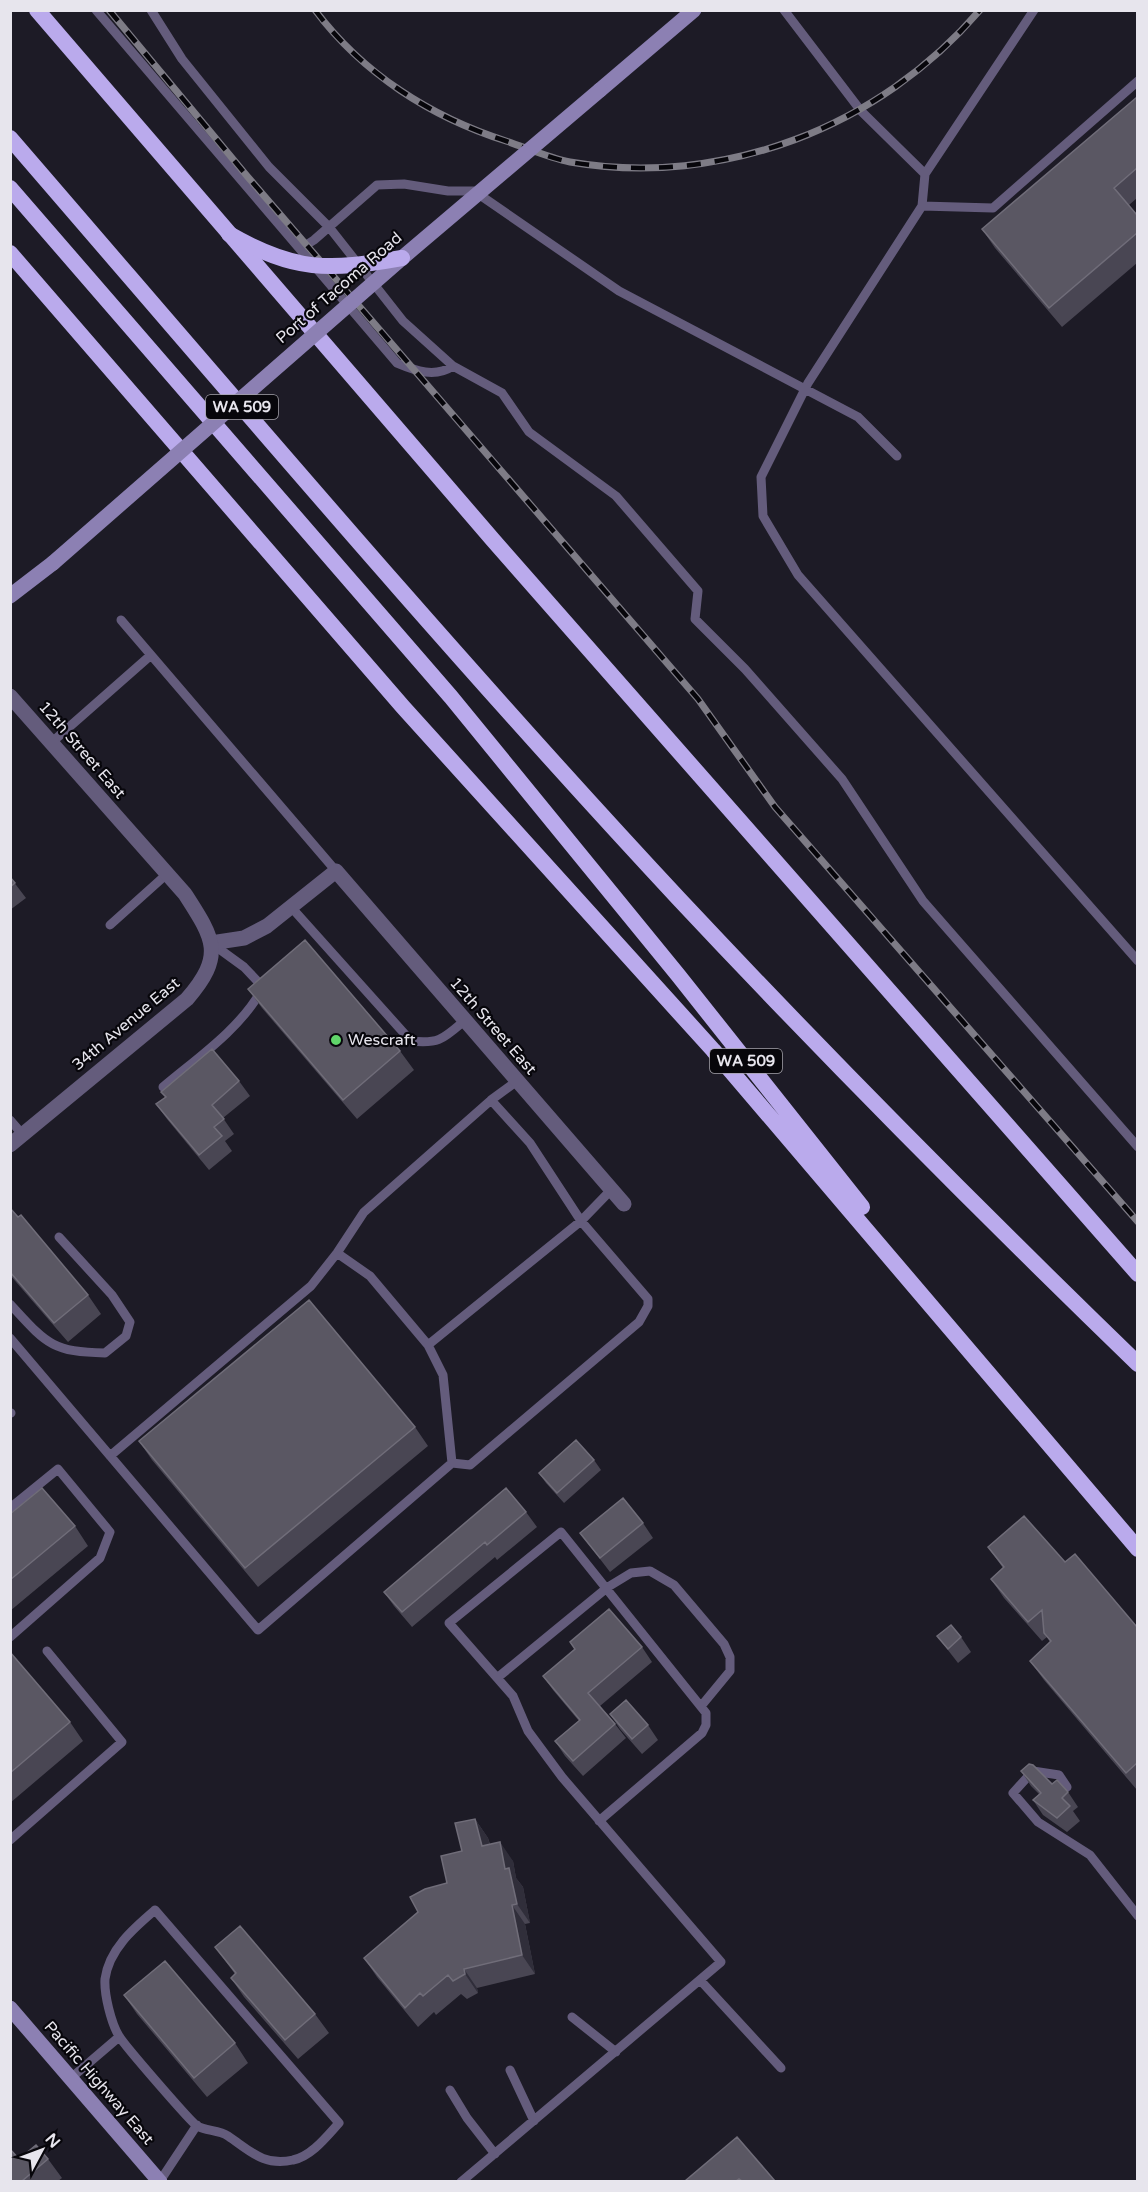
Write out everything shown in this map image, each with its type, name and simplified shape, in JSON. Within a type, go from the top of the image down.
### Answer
[{"type":"highway","points":[[37,10],[384,414],[1137,1274]]},
{"type":"highway","name":"WA 509","points":[[10,138],[467,665],[680,899],[938,1169],[1137,1364]]},
{"type":"highway","name":"WA 509","points":[[10,188],[451,697],[678,975],[1037,1429],[1137,1549]]},
{"type":"highway","points":[[229,234],[259,251],[284,261],[312,266],[357,266],[402,258]]},
{"type":"highway","points":[[10,253],[404,707],[713,1050],[1037,1429]]},
{"type":"main road","name":"Port of Tacoma Road","points":[[10,596],[53,563],[315,333],[693,10]]},
{"type":"main road","name":"Pacific Highway East","points":[[10,2008],[160,2181]]},
{"type":"street","name":"12th Street East","points":[[10,696],[168,873],[204,923],[211,943]]},
{"type":"street","name":"12th Street East","points":[[336,871],[624,1204]]},
{"type":"street","points":[[211,943],[244,938],[267,926],[336,871]]},
{"type":"street","name":"34th Avenue East","points":[[10,1145],[186,999],[203,980],[212,963],[211,943]]},
{"type":"lane","points":[[96,10],[397,363],[416,371],[434,372],[444,372],[453,366]]},
{"type":"lane","points":[[151,10],[182,59],[269,167],[329,227],[403,321],[453,366],[502,393],[529,432],[616,496],[698,591],[695,619],[745,669],[842,779],[923,901],[1137,1147]]},
{"type":"lane","points":[[784,10],[861,111],[925,174]]},
{"type":"lane","points":[[1034,10],[925,174],[922,206],[887,257],[805,389],[761,477],[763,516],[798,574],[1137,961]]},
{"type":"lane","points":[[922,206],[993,208],[1137,81]]},
{"type":"lane","points":[[300,249],[377,185],[404,184],[448,191],[474,191],[494,202],[619,291],[858,417],[897,456]]},
{"type":"lane","points":[[121,620],[336,871]]},
{"type":"lane","points":[[51,743],[151,655]]},
{"type":"lane","points":[[110,925],[168,873]]},
{"type":"lane","points":[[291,907],[411,1041],[430,1043],[443,1039],[464,1021]]},
{"type":"lane","points":[[310,946],[318,939]]},
{"type":"lane","points":[[211,943],[244,967],[263,987]]},
{"type":"lane","points":[[163,1087],[236,1022],[271,980]]},
{"type":"lane","points":[[110,1455],[311,1286],[337,1253],[364,1212],[491,1100],[517,1081]]},
{"type":"lane","points":[[10,1338],[258,1630],[452,1463],[470,1465],[639,1322],[648,1306],[648,1299],[581,1221],[530,1143],[491,1100]]},
{"type":"lane","points":[[10,1120],[23,1135]]},
{"type":"lane","points":[[428,1345],[581,1221],[611,1190]]},
{"type":"lane","points":[[10,1304],[44,1342],[71,1352],[105,1353],[126,1336],[130,1322],[112,1295],[59,1237]]},
{"type":"lane","points":[[337,1253],[370,1276],[428,1345],[443,1375],[452,1463]]},
{"type":"lane","points":[[10,1508],[58,1469],[110,1532],[100,1558],[10,1637]]},
{"type":"lane","points":[[461,2181],[721,1962],[599,1821],[562,1778],[528,1731],[513,1696],[449,1623],[561,1532],[608,1587],[702,1706],[706,1719],[702,1733],[599,1821]]},
{"type":"lane","points":[[497,1678],[608,1587],[631,1573],[650,1571],[674,1585],[724,1644],[730,1657],[730,1671],[721,1686],[702,1706]]},
{"type":"lane","points":[[10,1840],[122,1742],[47,1651]]},
{"type":"lane","points":[[1067,1786],[1059,1775],[1033,1771],[1013,1793],[1038,1822],[1090,1855],[1137,1916]]},
{"type":"lane","points":[[155,1910],[339,2123],[312,2151],[294,2160],[277,2161],[252,2155],[226,2134],[197,2125],[119,2037],[111,2015],[105,1980],[112,1958],[129,1932],[155,1910]]},
{"type":"lane","points":[[700,1980],[781,2068]]},
{"type":"lane","points":[[572,2017],[616,2052]]},
{"type":"lane","points":[[71,2078],[119,2037]]},
{"type":"lane","points":[[510,2070],[534,2121]]},
{"type":"lane","points":[[450,2090],[495,2154]]},
{"type":"lane","points":[[160,2181],[197,2125]]},
{"type":"building","points":[[1137,97],[1137,168],[1114,188],[1137,215],[1137,233],[1049,308],[982,229]]},
{"type":"building","points":[[10,877],[15,883],[10,887]]},
{"type":"building","points":[[305,940],[400,1051],[343,1100],[248,989]]},
{"type":"building","points":[[212,1049],[239,1081],[212,1105],[224,1119],[214,1127],[222,1136],[199,1155],[156,1104],[166,1097],[161,1092]]},
{"type":"building","points":[[10,1208],[18,1217],[21,1215],[88,1295],[54,1323],[10,1272]]},
{"type":"building","points":[[309,1300],[415,1427],[245,1568],[139,1441]]},
{"type":"building","points":[[576,1440],[594,1460],[557,1493],[539,1473]]},
{"type":"building","points":[[42,1488],[75,1526],[10,1580],[10,1514]]},
{"type":"building","points":[[506,1488],[526,1512],[487,1545],[485,1542],[402,1612],[384,1592]]},
{"type":"building","points":[[623,1498],[643,1523],[600,1558],[580,1533]]},
{"type":"building","points":[[1024,1516],[1065,1562],[1075,1554],[1137,1627],[1137,1763],[1126,1773],[1030,1661],[1051,1641],[1044,1633],[1042,1610],[1028,1622],[991,1579],[1004,1567],[988,1547]]},
{"type":"building","points":[[609,1609],[642,1647],[588,1693],[615,1724],[573,1761],[555,1741],[580,1720],[543,1676],[575,1649],[570,1642]]},
{"type":"building","points":[[951,1625],[961,1637],[948,1649],[937,1636]]},
{"type":"building","points":[[10,1652],[70,1722],[10,1773]]},
{"type":"building","points":[[626,1700],[648,1725],[632,1739],[610,1714]]},
{"type":"building","points":[[1029,1764],[1033,1765],[1052,1784],[1057,1780],[1068,1792],[1062,1798],[1070,1806],[1057,1818],[1033,1800],[1041,1793],[1021,1771]]},
{"type":"building","points":[[475,1819],[482,1846],[500,1842],[505,1869],[509,1868],[517,1904],[512,1905],[522,1955],[464,1969],[465,1974],[453,1981],[448,1975],[423,1996],[420,1993],[405,2008],[364,1958],[418,1912],[410,1897],[425,1889],[447,1883],[441,1856],[462,1851],[455,1823]]},
{"type":"building","points":[[240,1926],[315,2014],[285,2040],[231,1978],[236,1973],[215,1947]]},
{"type":"building","points":[[165,1961],[235,2043],[194,2078],[124,1995]]},
{"type":"building","points":[[737,2137],[775,2181],[742,2181],[739,2179],[736,2181],[685,2181]]},
{"type":"building","points":[[36,2145],[48,2159],[22,2181],[10,2181],[10,2149],[19,2159]]},
{"type":"railway","points":[[109,10],[247,176],[698,699],[775,807],[1138,1222]]},
{"type":"railway","points":[[315,10],[355,54],[377,73],[425,106],[478,131],[562,160],[627,168],[685,166],[741,156],[795,140],[847,116],[895,87],[940,51],[980,10]]},
{"type":"place","name":"Wescraft","points":[[336,1040]]}]
